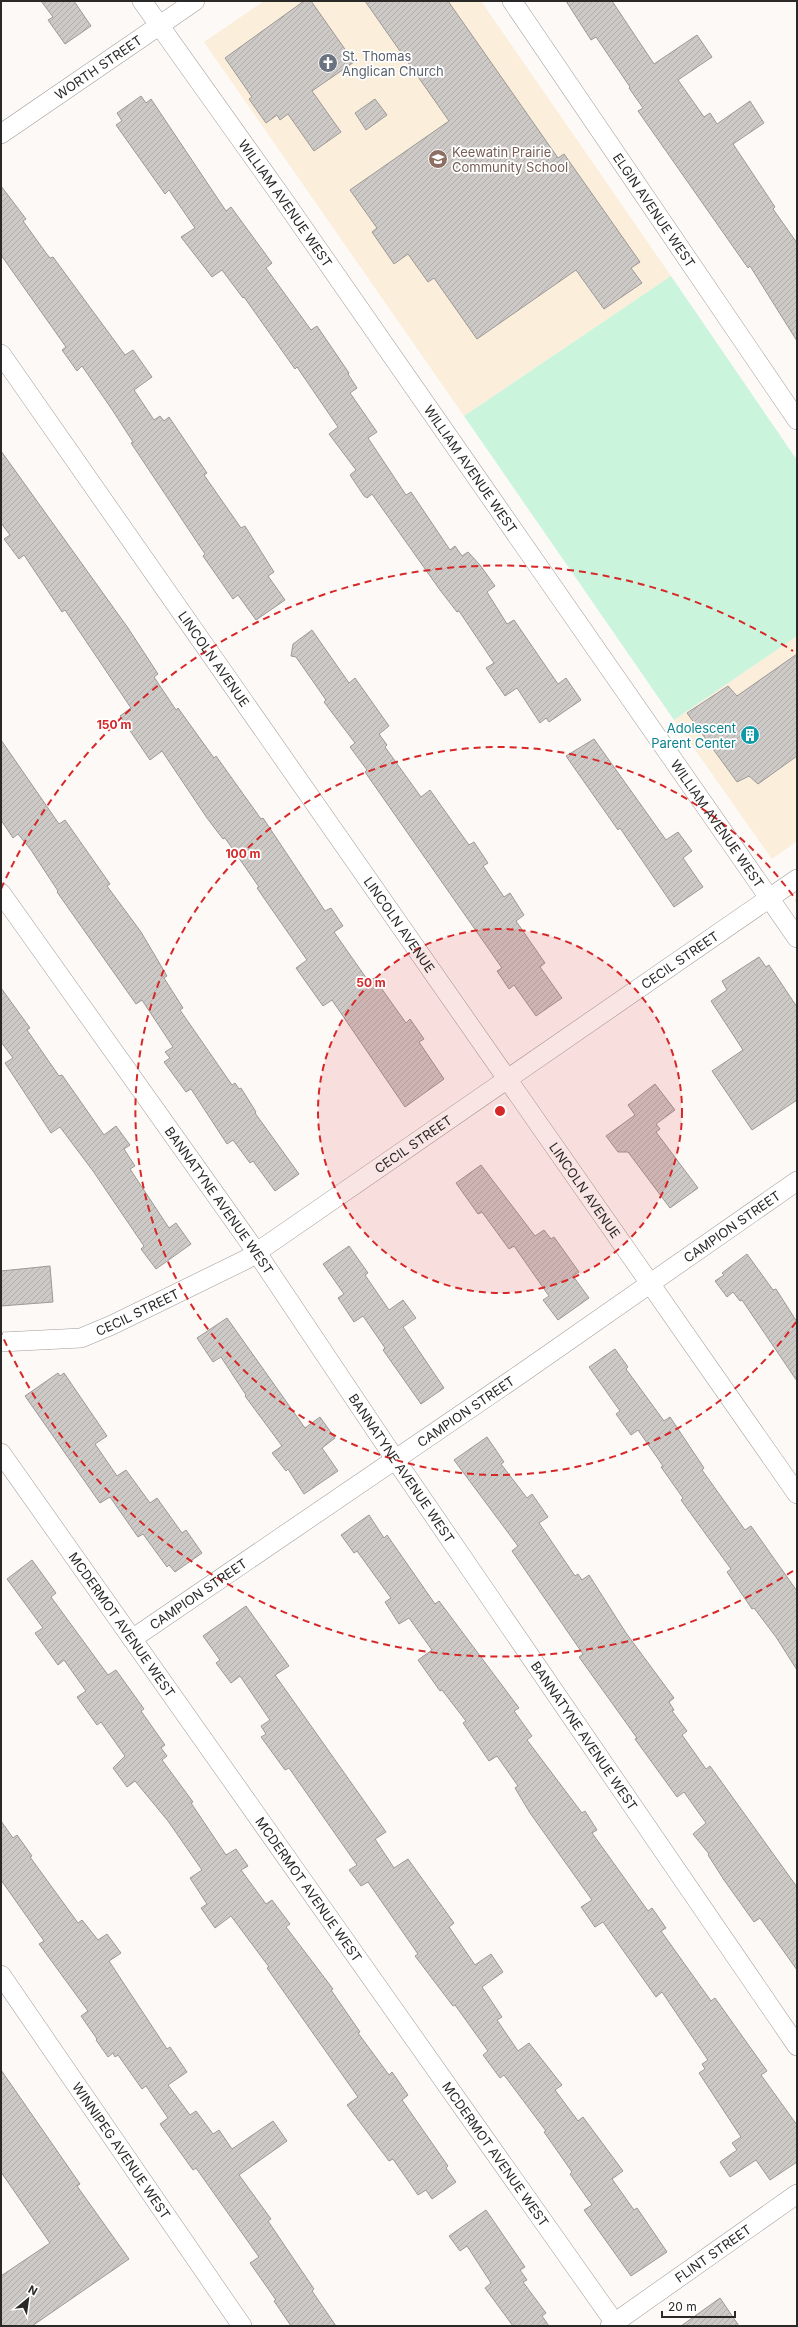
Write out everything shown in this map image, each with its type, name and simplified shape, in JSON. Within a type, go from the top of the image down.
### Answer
[{"type":"street","name":"WILLIAM AVENUE WEST","points":[[142,1],[292,212],[797,938]]},
{"type":"street","name":"WORTH STREET","points":[[1,134],[196,1]]},
{"type":"street","name":"ELGIN AVENUE WEST","points":[[512,1],[797,420]]},
{"type":"street","name":"LINCOLN AVENUE","points":[[1,354],[797,1494]]},
{"type":"street","name":"CECIL STREET","points":[[1,1342],[81,1338],[112,1325],[257,1253],[797,879]]},
{"type":"street","name":"BANNATYNE AVENUE WEST","points":[[1,893],[257,1253],[394,1459],[797,2046]]},
{"type":"street","name":"CAMPION STREET","points":[[132,1639],[650,1285],[797,1181]]},
{"type":"street","name":"MCDERMOT AVENUE WEST","points":[[1,1453],[614,2325]]},
{"type":"street","name":"WINNIPEG AVENUE WEST","points":[[1,1975],[242,2326]]},
{"type":"street","name":"FLINT STREET","points":[[614,2325],[797,2194]]},
{"type":"shaded area","name":"Keewatin Prairie Community School","points":[[264,1],[481,1],[671,276],[464,416],[204,42]]},
{"type":"shaded area","points":[[797,636],[797,841],[772,859],[674,720]]},
{"type":"green space","points":[[671,276],[797,460],[797,636],[674,720],[464,416]]},
{"type":"building","points":[[41,1],[74,1],[91,26],[65,44],[48,20],[53,17]]},
{"type":"building","name":"St. Thomas Anglican Church","points":[[304,1],[311,1],[354,62],[312,91],[341,132],[314,151],[288,114],[280,120],[277,115],[266,123],[249,99],[252,97],[225,58]]},
{"type":"building","points":[[365,1],[448,1],[558,158],[564,154],[640,262],[631,268],[642,283],[604,309],[576,270],[477,339],[434,278],[428,282],[408,254],[394,264],[372,232],[377,228],[350,190],[449,121]]},
{"type":"building","points":[[566,1],[612,1],[654,64],[697,35],[712,57],[678,80],[704,117],[710,113],[717,124],[750,101],[764,123],[733,144],[775,207],[773,209],[797,243],[797,341],[750,266],[748,268],[638,111],[643,108],[629,88],[630,87],[596,37],[591,40]]},
{"type":"building","points":[[141,96],[146,103],[151,99],[226,211],[231,207],[272,263],[266,268],[311,330],[317,326],[349,373],[348,374],[357,388],[350,393],[377,432],[368,438],[406,495],[411,492],[450,550],[455,546],[462,556],[468,552],[480,565],[495,586],[487,592],[507,624],[514,620],[558,684],[566,678],[581,700],[549,722],[546,718],[540,723],[517,688],[505,696],[486,668],[494,663],[459,611],[457,612],[440,590],[372,494],[367,498],[364,496],[350,475],[356,470],[329,434],[338,427],[297,367],[295,369],[244,297],[243,298],[222,270],[212,277],[181,237],[195,228],[169,190],[165,194],[116,125],[122,121],[117,113]]},
{"type":"building","points":[[375,99],[387,115],[366,130],[355,113]]},
{"type":"building","points":[[1,186],[26,219],[23,221],[46,253],[50,258],[53,257],[125,355],[133,350],[152,377],[134,390],[154,420],[160,416],[164,421],[169,417],[207,473],[204,475],[241,528],[245,526],[274,572],[268,576],[285,600],[256,620],[238,595],[233,599],[203,556],[205,554],[131,443],[133,442],[113,411],[82,366],[77,371],[62,350],[66,347],[1,255]]},
{"type":"building","points":[[1,451],[128,628],[158,674],[154,677],[176,710],[178,708],[214,758],[216,756],[261,819],[263,818],[325,911],[331,908],[343,926],[334,932],[369,982],[374,978],[406,1023],[410,1019],[424,1039],[419,1042],[444,1079],[405,1107],[332,1000],[323,1006],[296,968],[307,960],[257,888],[259,887],[225,838],[223,839],[207,818],[162,751],[150,760],[120,716],[131,708],[65,610],[62,612],[24,555],[19,559],[4,539],[10,535],[1,523]]},
{"type":"building","points":[[312,630],[349,683],[355,678],[389,726],[379,734],[387,745],[385,747],[421,797],[430,790],[469,845],[474,842],[488,863],[483,866],[504,897],[510,893],[524,915],[516,921],[545,963],[540,967],[562,998],[536,1016],[514,985],[509,989],[497,971],[502,968],[365,772],[367,770],[350,747],[355,743],[324,702],[326,700],[296,657],[291,656],[293,644]]},
{"type":"building","name":"Adolescent Parent Center","points":[[797,654],[797,756],[758,784],[749,776],[737,782],[687,713],[728,686],[737,696]]},
{"type":"building","points":[[594,739],[666,840],[678,832],[692,851],[683,858],[703,887],[674,907],[620,828],[618,830],[566,756]]},
{"type":"building","points":[[1,740],[59,824],[65,820],[110,884],[107,886],[141,932],[167,976],[164,978],[183,1008],[180,1010],[232,1085],[235,1083],[239,1089],[241,1088],[256,1112],[255,1113],[299,1174],[275,1191],[253,1161],[250,1163],[233,1140],[227,1144],[191,1089],[186,1092],[164,1062],[170,1058],[165,1052],[173,1047],[142,1000],[136,1004],[57,892],[58,891],[31,850],[18,834],[13,838],[1,820]]},
{"type":"building","points":[[759,957],[766,967],[769,965],[797,1007],[797,1100],[752,1130],[712,1071],[743,1050],[711,1001],[727,990],[722,981]]},
{"type":"building","points":[[1,988],[30,1028],[27,1030],[59,1076],[62,1075],[104,1135],[116,1126],[130,1145],[124,1149],[135,1166],[130,1169],[169,1228],[176,1223],[191,1244],[156,1269],[141,1249],[144,1246],[93,1171],[60,1127],[51,1133],[5,1063],[13,1058],[1,1042]]},
{"type":"building","points":[[655,1084],[675,1110],[656,1124],[660,1129],[656,1132],[698,1188],[670,1208],[628,1152],[618,1152],[606,1136],[635,1115],[628,1105]]},
{"type":"building","points":[[481,1165],[535,1236],[544,1230],[551,1239],[554,1237],[579,1272],[573,1276],[589,1298],[558,1320],[543,1300],[549,1296],[514,1246],[509,1249],[482,1212],[478,1214],[456,1183]]},
{"type":"building","points":[[349,1246],[368,1273],[365,1275],[389,1310],[403,1300],[416,1318],[403,1327],[444,1388],[421,1404],[383,1350],[385,1348],[363,1316],[354,1322],[338,1298],[344,1294],[323,1264]]},
{"type":"building","points":[[747,1254],[773,1290],[776,1289],[797,1322],[797,1381],[742,1300],[740,1301],[733,1292],[727,1297],[715,1281],[724,1275],[722,1273]]},
{"type":"building","points":[[50,1266],[53,1302],[1,1306],[1,1271]]},
{"type":"building","points":[[227,1318],[305,1428],[320,1417],[335,1438],[322,1448],[338,1471],[304,1494],[288,1469],[286,1471],[272,1453],[282,1446],[245,1396],[246,1395],[221,1357],[213,1362],[197,1338]]},
{"type":"building","points":[[615,1349],[628,1367],[626,1369],[664,1421],[670,1417],[704,1468],[702,1470],[745,1530],[751,1526],[797,1591],[797,1670],[776,1637],[754,1608],[752,1609],[727,1572],[731,1569],[681,1500],[683,1498],[661,1467],[663,1466],[638,1430],[631,1435],[616,1414],[620,1411],[589,1367]]},
{"type":"building","points":[[58,1373],[60,1376],[64,1373],[107,1436],[95,1444],[117,1476],[126,1470],[150,1503],[157,1498],[182,1533],[186,1530],[202,1553],[175,1572],[169,1565],[167,1567],[143,1534],[138,1537],[110,1497],[100,1503],[25,1396]]},
{"type":"building","points":[[487,1437],[504,1462],[501,1464],[527,1498],[532,1494],[548,1517],[539,1523],[575,1576],[578,1574],[582,1580],[589,1575],[626,1633],[674,1698],[669,1702],[674,1710],[672,1711],[687,1731],[682,1735],[706,1769],[710,1766],[797,1887],[797,1970],[760,1918],[754,1922],[724,1880],[708,1855],[709,1854],[693,1834],[706,1823],[684,1792],[677,1797],[635,1739],[637,1738],[579,1657],[583,1654],[512,1551],[518,1546],[454,1460]]},
{"type":"building","points":[[369,1515],[384,1538],[387,1535],[435,1604],[439,1601],[519,1708],[514,1711],[532,1736],[527,1740],[582,1813],[585,1811],[597,1830],[592,1833],[648,1911],[652,1908],[666,1928],[661,1931],[711,2001],[715,1998],[767,2071],[761,2075],[797,2125],[797,2162],[770,2180],[756,2160],[730,2177],[720,2162],[737,2150],[732,2143],[741,2137],[699,2073],[705,2069],[702,2064],[708,2060],[662,1992],[656,1997],[603,1922],[595,1927],[581,1907],[592,1900],[530,1813],[515,1788],[518,1786],[497,1756],[489,1761],[463,1723],[466,1721],[442,1690],[440,1691],[418,1660],[432,1650],[409,1618],[399,1624],[385,1602],[391,1598],[357,1551],[354,1553],[341,1535]]},
{"type":"building","points":[[32,1560],[56,1593],[51,1597],[108,1675],[116,1670],[144,1709],[141,1711],[165,1745],[161,1748],[167,1756],[162,1760],[193,1802],[191,1803],[226,1855],[236,1849],[248,1866],[241,1870],[266,1904],[272,1900],[290,1924],[286,1927],[333,1989],[331,1990],[360,2032],[358,2033],[389,2075],[392,2072],[408,2095],[402,2100],[448,2166],[446,2168],[456,2182],[432,2199],[426,2190],[418,2195],[393,2159],[389,2161],[347,2105],[358,2097],[267,1968],[269,1967],[231,1916],[215,1928],[201,1908],[207,1904],[190,1878],[202,1870],[168,1821],[135,1781],[127,1787],[113,1768],[125,1756],[101,1722],[97,1725],[77,1697],[86,1691],[64,1660],[58,1665],[35,1633],[43,1628],[7,1579]]},
{"type":"building","points":[[246,1606],[289,1666],[275,1675],[386,1832],[375,1839],[394,1868],[408,1859],[454,1923],[449,1927],[475,1965],[491,1954],[503,1972],[482,1987],[502,2017],[497,2020],[518,2051],[529,2043],[562,2085],[555,2090],[578,2121],[583,2117],[623,2171],[612,2179],[634,2210],[637,2208],[667,2252],[631,2276],[584,2210],[592,2205],[570,2174],[572,2172],[544,2132],[546,2131],[504,2075],[500,2078],[483,2055],[488,2051],[455,2005],[453,2006],[415,1956],[418,1954],[368,1882],[361,1886],[349,1870],[357,1865],[289,1768],[285,1770],[261,1737],[266,1734],[261,1726],[270,1720],[240,1676],[231,1683],[216,1663],[220,1660],[203,1636]]},
{"type":"building","points":[[1,1821],[13,1838],[17,1835],[32,1856],[30,1857],[78,1923],[82,1920],[98,1940],[107,1934],[121,1953],[109,1961],[167,2049],[170,2047],[187,2072],[168,2085],[190,2115],[196,2111],[213,2134],[219,2130],[232,2149],[273,2121],[287,2141],[239,2175],[271,2219],[268,2221],[314,2289],[312,2291],[336,2326],[291,2326],[274,2301],[276,2300],[250,2263],[259,2257],[196,2168],[193,2170],[160,2124],[168,2118],[146,2086],[142,2089],[118,2055],[115,2057],[113,2053],[108,2057],[96,2040],[97,2039],[81,2016],[88,2011],[39,1944],[44,1941],[1,1880]]},
{"type":"building","points":[[1,2070],[80,2184],[77,2186],[129,2259],[32,2326],[1,2326],[1,2276],[50,2243],[1,2172]]},
{"type":"building","points":[[486,2210],[525,2267],[520,2270],[527,2280],[523,2282],[546,2313],[542,2316],[549,2326],[513,2326],[485,2288],[491,2283],[467,2246],[460,2251],[449,2236]]},
{"type":"building","points":[[720,2298],[739,2326],[681,2326]]},
{"type":"place","name":"St. Thomas Anglican Church","points":[[328,63]]},
{"type":"place","name":"Keewatin Prairie Community School","points":[[438,159]]},
{"type":"place","name":"Adolescent Parent Center","points":[[750,735]]}]
